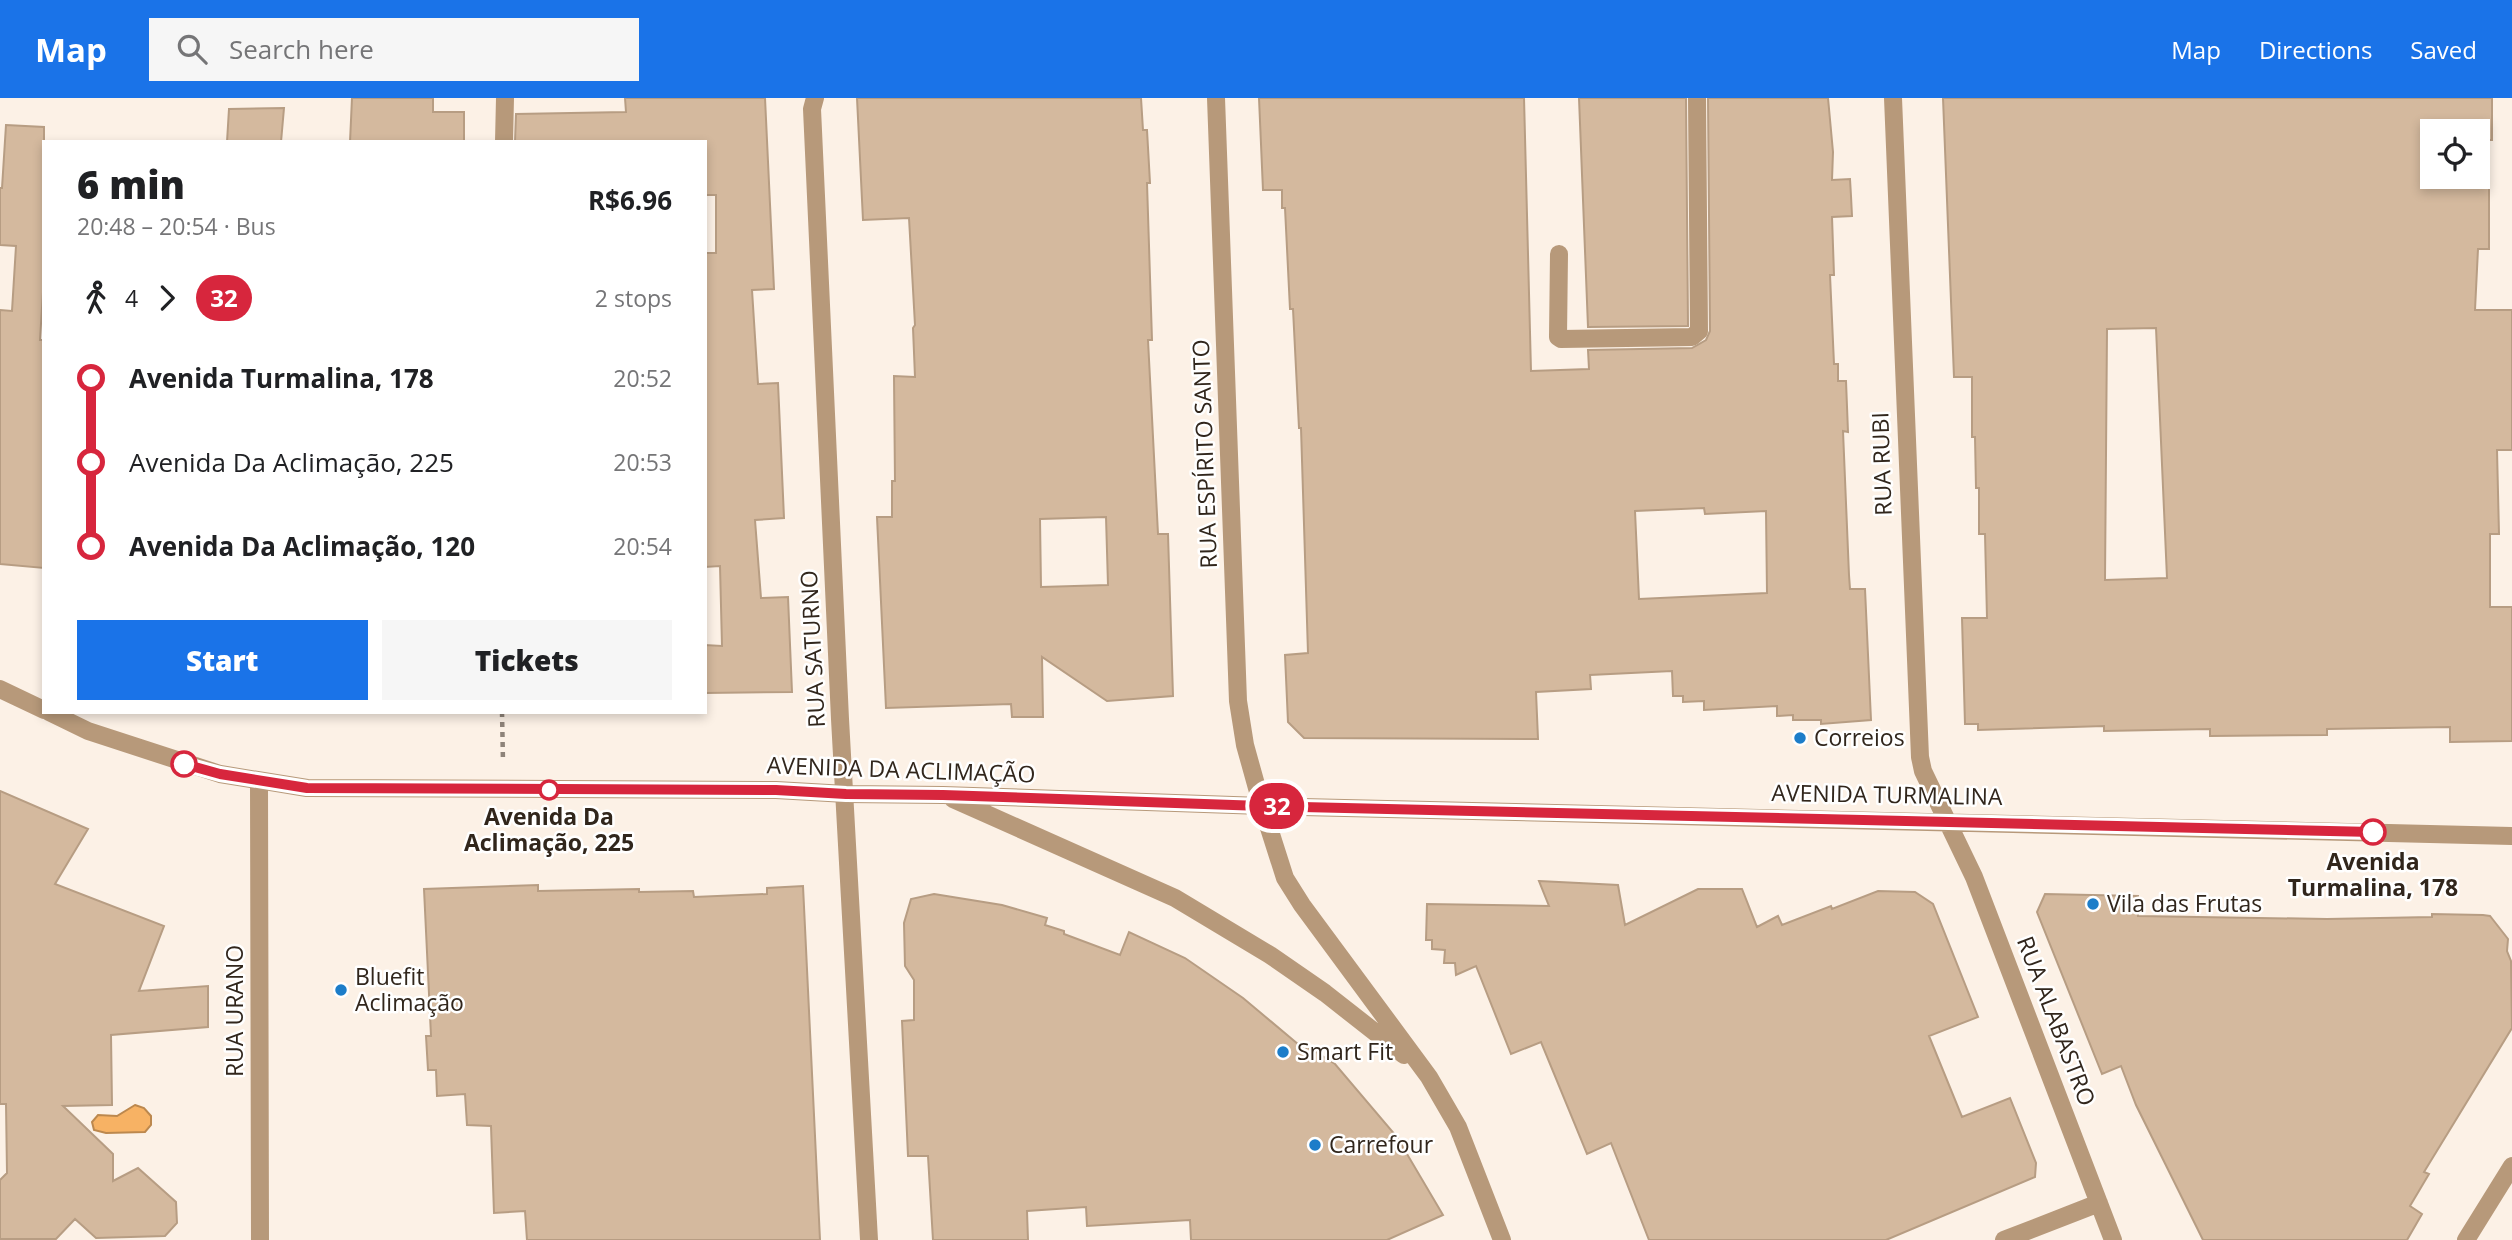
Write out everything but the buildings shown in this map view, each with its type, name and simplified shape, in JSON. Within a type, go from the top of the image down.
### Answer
[{"type":"street","points":[[504,140],[505,98]]},
{"type":"street","name":"RUA SATURNO","points":[[815,98],[812,109],[840,719],[869,1240]]},
{"type":"street","name":"RUA ESPÍRITO SANTO","points":[[1216,98],[1238,701],[1245,745],[1262,806]]},
{"type":"street","points":[[1559,254],[1558,337],[1561,339],[1697,335],[1698,98]]},
{"type":"street","name":"RUA RUBI","points":[[1892,98],[1917,732],[1923,771],[1950,822]]},
{"type":"street","points":[[0,689],[42,709]]},
{"type":"street","name":"AVENIDA DA ACLIMAÇÃO","points":[[53,714],[88,731],[184,764],[259,782],[307,788],[504,791],[776,790],[1262,806]]},
{"type":"street","name":"RUA URANO","points":[[259,782],[260,1240]]},
{"type":"street","points":[[943,795],[1175,898],[1325,993],[1429,1077]]},
{"type":"street","points":[[1262,806],[1285,878],[1429,1077],[1458,1127],[1502,1240]]},
{"type":"street","name":"AVENIDA TURMALINA","points":[[1262,806],[2512,836]]},
{"type":"street","name":"RUA ALABASTRO","points":[[1950,822],[1974,877],[2113,1240]]},
{"type":"street","points":[[2466,1240],[2512,1166]]},
{"type":"street","points":[[2004,1240],[2099,1203]]},
{"type":"path","points":[[502,714],[504,791]]},
{"type":"shaded area","points":[[135,1105],[144,1108],[151,1116],[151,1125],[145,1132],[106,1133],[94,1130],[92,1122],[98,1115],[117,1116]]},
{"type":"bus line","name":"32","points":[[184,764],[259,782],[307,788],[504,791],[776,790],[1262,806],[2373,832]]},
{"type":"place","name":"Correios","points":[[1800,738]]},
{"type":"place","name":"Avenida Da Aclimação, 225","points":[[549,790]]},
{"type":"place","name":"Avenida Turmalina, 178","points":[[2373,832]]},
{"type":"place","name":"Vila das Frutas","points":[[2093,904]]},
{"type":"place","name":"Bluefit Aclimação","points":[[341,990]]},
{"type":"place","name":"Smart Fit","points":[[1283,1052]]},
{"type":"place","name":"Carrefour","points":[[1315,1145]]}]
